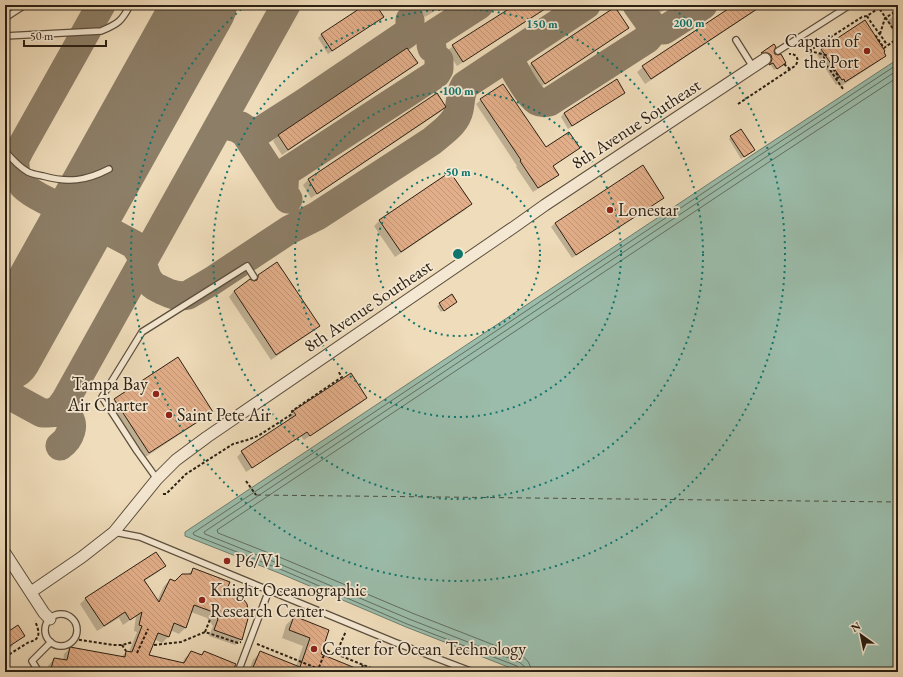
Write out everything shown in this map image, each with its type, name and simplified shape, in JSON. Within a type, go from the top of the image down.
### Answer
[{"type":"street","name":"8th Avenue Southeast","points":[[31,592],[114,532],[157,479],[176,460],[207,437],[545,205],[766,59]]},
{"type":"street","points":[[5,553],[44,613],[50,619]]},
{"type":"lane","points":[[5,18],[25,5]]},
{"type":"lane","points":[[5,36],[101,31],[120,21],[130,5]]},
{"type":"lane","points":[[778,51],[850,5]]},
{"type":"lane","points":[[736,40],[754,67]]},
{"type":"lane","points":[[5,151],[28,172],[49,178],[67,181],[80,180],[101,174],[109,169]]},
{"type":"lane","points":[[157,479],[140,456],[102,397],[142,332],[247,266],[254,277]]},
{"type":"lane","points":[[114,532],[140,537],[394,642],[473,672]]},
{"type":"lane","points":[[238,672],[269,590]]},
{"type":"lane","points":[[59,614],[69,616],[74,619],[76,624],[77,634],[74,639],[66,645],[51,642],[46,633],[47,623],[54,616],[59,614]]},
{"type":"lane","points":[[39,672],[32,661],[51,642]]},
{"type":"path","points":[[876,37],[884,48],[898,37],[877,5]]},
{"type":"path","points":[[809,51],[862,17],[867,16],[879,8]]},
{"type":"path","points":[[880,34],[885,18],[898,10]]},
{"type":"path","points":[[867,16],[887,45]]},
{"type":"path","points":[[869,27],[872,24]]},
{"type":"path","points":[[848,26],[850,30]]},
{"type":"path","points":[[833,35],[836,39]]},
{"type":"path","points":[[809,51],[820,68],[826,64]]},
{"type":"path","points":[[809,51],[826,55],[823,58],[843,89]]},
{"type":"path","points":[[738,104],[790,70],[798,63],[795,55],[786,55]]},
{"type":"path","points":[[784,64],[790,70]]},
{"type":"path","points":[[832,65],[831,66],[839,77],[836,79]]},
{"type":"path","points":[[162,494],[166,494],[186,474],[233,444],[258,436],[292,414],[292,411],[342,377],[338,371]]},
{"type":"path","points":[[246,481],[256,495]]},
{"type":"path","points":[[205,632],[213,612]]},
{"type":"path","points":[[5,657],[38,638],[39,633],[35,621]]},
{"type":"path","points":[[336,654],[349,623]]},
{"type":"path","points":[[137,653],[148,629]]},
{"type":"path","points":[[154,645],[181,642],[205,632],[238,643],[250,641],[318,670],[326,650],[381,672]]},
{"type":"path","points":[[74,639],[113,645],[122,645],[133,642]]},
{"type":"path","points":[[122,645],[126,650]]},
{"type":"path","points":[[360,672],[362,665]]},
{"type":"water","points":[[898,59],[898,672],[521,672],[406,627],[279,573],[185,536],[185,532]]},
{"type":"building","points":[[365,5],[376,5],[384,17],[332,51],[321,34]]},
{"type":"building","points":[[515,5],[551,5],[463,62],[452,45]]},
{"type":"building","points":[[734,5],[763,5],[651,79],[642,66]]},
{"type":"building","points":[[615,7],[629,28],[545,84],[531,63]]},
{"type":"building","name":"Captain of the Port","points":[[865,20],[885,51],[886,56],[845,82],[844,79],[842,80],[821,49]]},
{"type":"building","points":[[774,44],[776,47],[774,51],[775,54],[781,54],[786,63],[777,69],[773,63],[769,65],[772,59],[771,55],[768,53],[761,53]]},
{"type":"building","points":[[407,48],[418,63],[288,150],[278,135]]},
{"type":"building","points":[[617,79],[625,93],[572,126],[564,113]]},
{"type":"building","points":[[503,84],[546,147],[569,132],[580,148],[553,166],[559,175],[538,188],[480,99]]},
{"type":"building","points":[[437,93],[446,107],[317,194],[308,179]]},
{"type":"building","points":[[741,129],[755,150],[744,157],[730,136]]},
{"type":"building","name":"Lonestar","points":[[643,165],[664,198],[576,255],[555,223]]},
{"type":"building","points":[[450,172],[472,204],[401,252],[379,220]]},
{"type":"building","points":[[277,262],[320,326],[276,355],[234,291],[250,279],[254,281],[257,280],[258,275]]},
{"type":"building","points":[[452,294],[457,302],[444,311],[439,303]]},
{"type":"building","points":[[178,357],[213,412],[149,453],[114,399]]},
{"type":"building","points":[[351,373],[367,398],[310,436],[307,432],[252,468],[241,451],[296,415],[293,411]]},
{"type":"building","points":[[156,552],[166,566],[144,580],[159,602],[170,579],[175,581],[182,574],[191,574],[193,568],[230,582],[226,591],[242,597],[247,604],[249,615],[242,640],[214,630],[218,619],[213,612],[194,605],[186,628],[174,623],[169,637],[158,633],[149,655],[184,663],[191,651],[202,655],[204,651],[236,664],[232,672],[50,672],[54,658],[67,660],[70,647],[125,657],[126,651],[132,652],[142,626],[139,625],[142,612],[130,620],[125,612],[104,626],[85,598]]},
{"type":"building","points":[[294,616],[329,630],[321,654],[365,672],[251,672],[260,651],[300,667],[310,638],[289,630]]},
{"type":"building","points":[[18,625],[25,636],[5,649],[5,639],[8,637],[6,633]]},
{"type":"ferry route","points":[[256,495],[898,502]]},
{"type":"taxiway","points":[[5,177],[101,5]]},
{"type":"taxiway","points":[[53,412],[59,409],[65,401],[286,5]]},
{"type":"taxiway","points":[[432,48],[431,41],[434,34],[479,5]]},
{"type":"taxiway","points":[[97,225],[133,244],[140,254],[146,274],[154,286],[173,295],[188,295],[212,281],[289,230],[317,216],[432,141],[455,119],[459,110],[461,94],[465,85],[586,5]]},
{"type":"taxiway","points":[[637,5],[652,26],[658,30],[664,30],[703,5]]},
{"type":"taxiway","points":[[241,126],[250,131],[260,131],[406,34],[410,28],[410,20]]},
{"type":"taxiway","points":[[515,52],[512,57],[512,64],[523,84],[537,101],[549,102],[647,39],[651,31],[649,23]]},
{"type":"taxiway","points":[[283,191],[287,171],[436,74],[439,69],[439,60]]},
{"type":"taxiway","points":[[229,126],[237,128],[245,133],[288,199]]},
{"type":"taxiway","points":[[15,159],[15,168],[20,181],[29,191],[49,202]]},
{"type":"taxiway","points":[[68,241],[67,224],[60,213],[49,202],[63,206],[81,204],[96,190]]},
{"type":"taxiway","points":[[5,392],[42,413],[64,413],[69,418],[72,426],[67,439],[60,446]]},
{"type":"runway","points":[[5,354],[200,5]]},
{"type":"place","name":"Captain of the Port","points":[[867,51]]},
{"type":"place","name":"Lonestar","points":[[610,210]]},
{"type":"place","name":"Tampa Bay Air Charter","points":[[156,394]]},
{"type":"place","name":"Saint Pete Air","points":[[169,415]]},
{"type":"place","name":"P6/V1","points":[[227,561]]},
{"type":"place","name":"Knight Oceanographic Research Center","points":[[202,600]]},
{"type":"place","name":"Center for Ocean Technology","points":[[314,649]]}]
